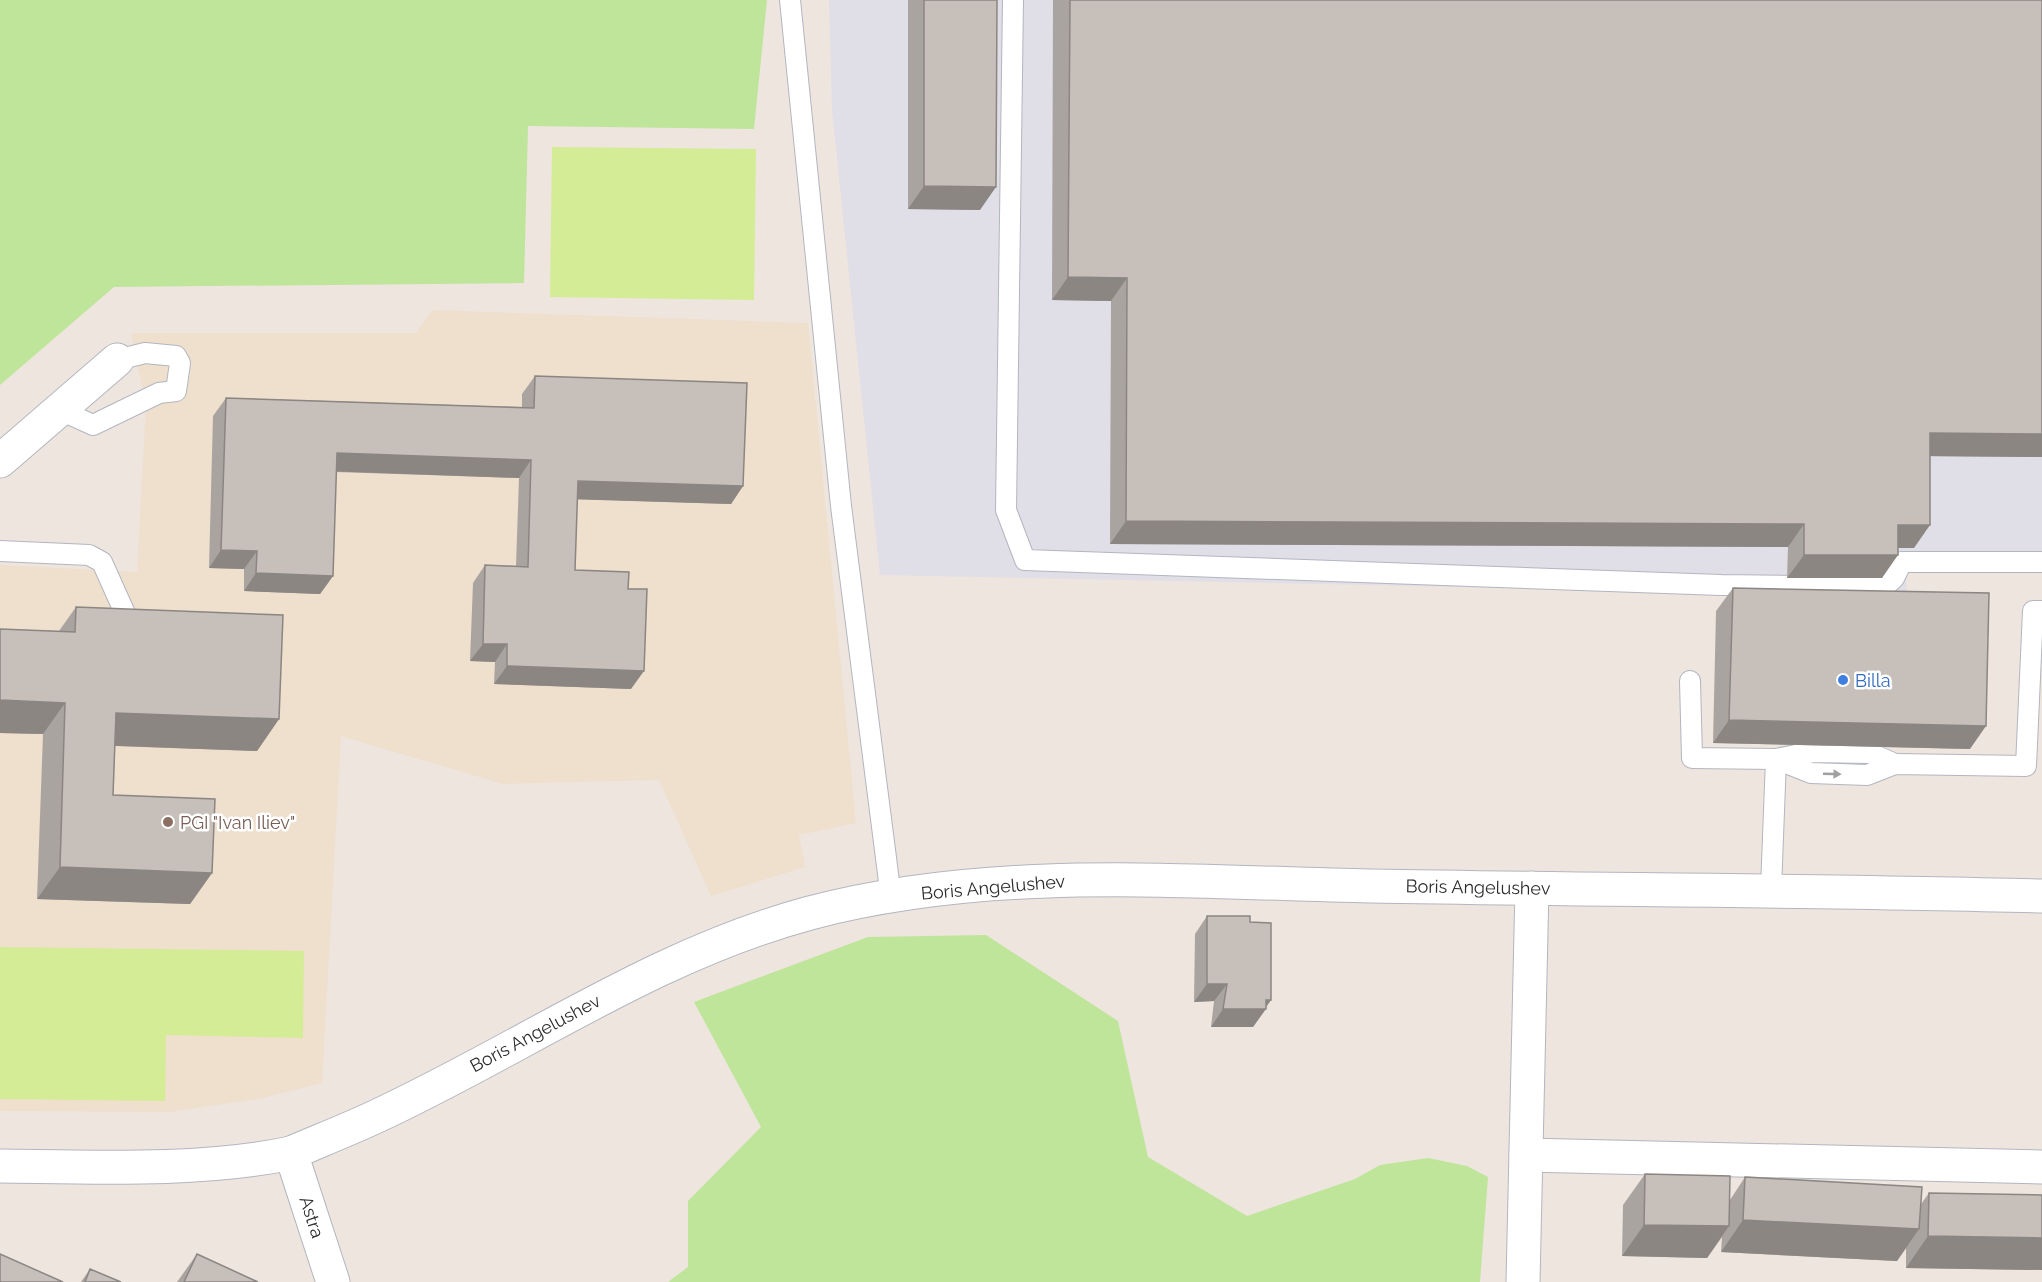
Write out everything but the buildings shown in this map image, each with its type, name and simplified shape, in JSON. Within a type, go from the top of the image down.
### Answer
[{"type":"street","points":[[0,461],[117,360]]},
{"type":"street","name":"Boris Angelushev","points":[[0,1166],[195,1164],[255,1160],[291,1153],[375,1117],[646,975],[727,941],[806,914],[891,897],[964,886],[1061,880],[1532,888],[1771,889],[2042,896]]},
{"type":"street","points":[[1523,1282],[1532,888]]},
{"type":"street","name":"Astra","points":[[291,1153],[333,1282]]},
{"type":"street","points":[[1526,1155],[2042,1167]]},
{"type":"lane","points":[[790,0],[841,506],[891,897]]},
{"type":"lane","points":[[1013,0],[1006,510],[1025,560],[1721,585],[1884,586],[1894,578],[1902,562],[2042,562]]},
{"type":"lane","points":[[60,410],[93,425],[159,393],[176,391],[180,363],[176,356],[146,353],[117,360]]},
{"type":"lane","points":[[0,551],[89,555],[102,562],[128,620]]},
{"type":"lane","points":[[1690,681],[1692,758],[1776,759],[1811,773],[1867,775],[1895,765],[2034,766],[2033,611],[2042,611]]},
{"type":"lane","points":[[1771,889],[1776,759]]},
{"type":"shaded area","points":[[829,0],[2042,0],[2042,570],[1906,569],[1907,596],[880,575],[832,110]]},
{"type":"shaded area","points":[[432,310],[808,323],[856,823],[799,835],[805,867],[711,896],[659,780],[503,784],[341,736],[322,1083],[263,1098],[171,1112],[0,1111],[0,565],[137,572],[146,406],[131,333],[416,333]]},
{"type":"green space","points":[[0,0],[767,0],[754,129],[528,126],[524,283],[114,287],[0,385]]},
{"type":"green space","points":[[552,147],[756,149],[754,300],[550,297]]},
{"type":"green space","points":[[986,935],[1118,1021],[1148,1157],[1247,1216],[1355,1179],[1380,1165],[1428,1158],[1467,1166],[1488,1177],[1480,1282],[668,1282],[688,1267],[688,1201],[761,1127],[694,1002],[868,937]]},
{"type":"green space","points":[[0,947],[304,951],[303,1038],[166,1035],[165,1101],[0,1099]]},
{"type":"place","name":"Billa","points":[[1843,680]]},
{"type":"place","name":"PGI \"Ivan Iliev\"","points":[[168,822]]}]
